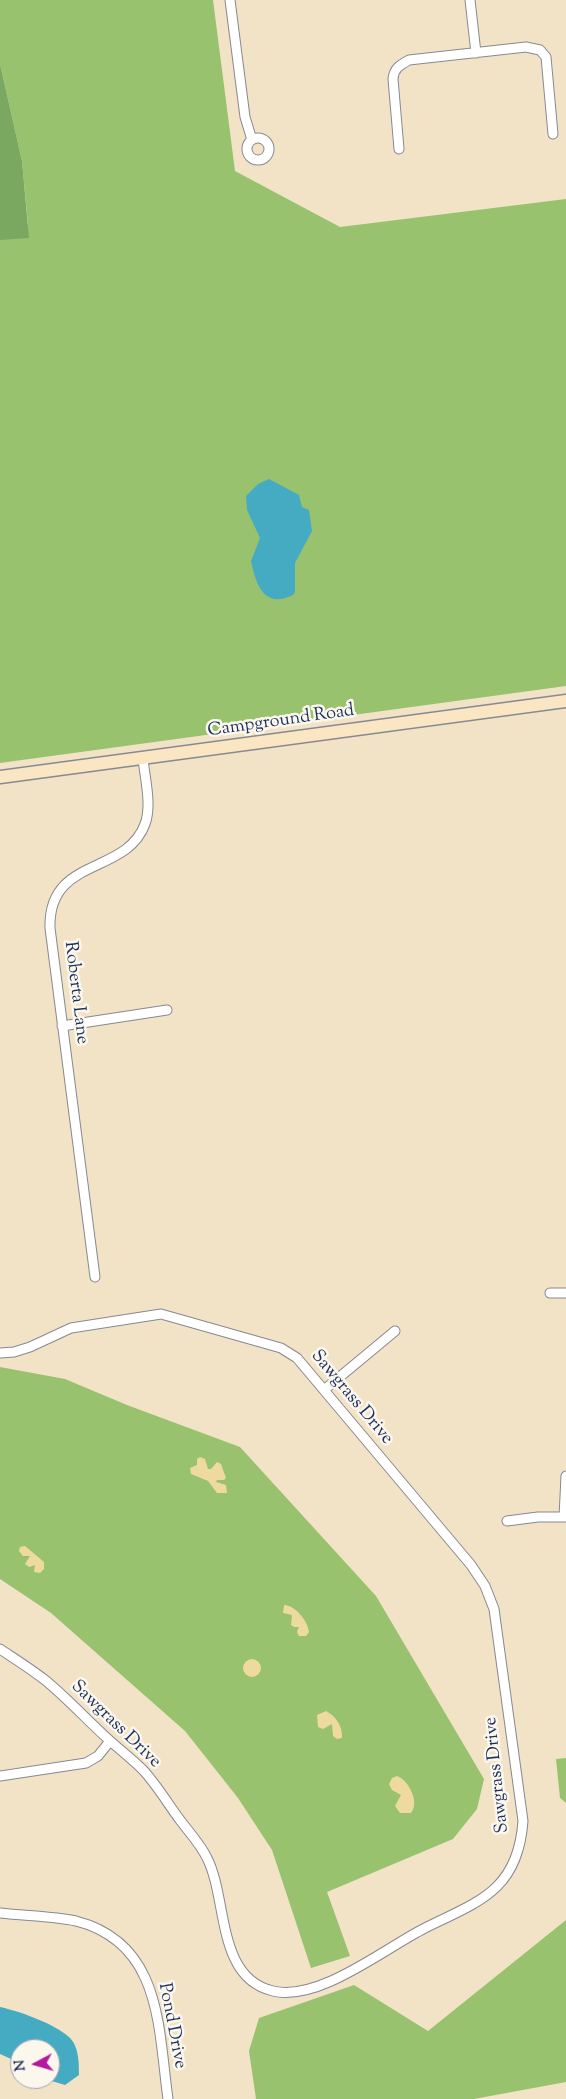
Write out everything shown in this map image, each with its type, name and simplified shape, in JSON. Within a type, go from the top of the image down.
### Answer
[{"type":"street","points":[[230,0],[245,117],[252,140]]},
{"type":"street","points":[[470,0],[476,52]]},
{"type":"street","points":[[399,149],[394,72],[398,66],[409,60],[526,47],[540,50],[546,57],[551,94],[553,134]]},
{"type":"street","name":"Campground Road","points":[[0,777],[566,701]]},
{"type":"street","name":"Roberta Lane","points":[[95,1277],[49,911],[54,897],[64,885],[77,875],[116,855],[140,834],[147,814],[143,759]]},
{"type":"street","points":[[62,1026],[167,1010]]},
{"type":"street","points":[[550,1293],[566,1293]]},
{"type":"street","name":"Sawgrass Drive","points":[[0,1353],[14,1352],[30,1347],[71,1328],[161,1314],[281,1348],[297,1358],[471,1565],[485,1586],[494,1609],[523,1821],[521,1843],[515,1862],[499,1887],[479,1902],[421,1930],[360,1968],[304,1991],[288,1993],[271,1990],[255,1982],[242,1972],[231,1951],[216,1878],[207,1857],[144,1771],[45,1680],[0,1649]]},
{"type":"street","points":[[324,1390],[395,1331]]},
{"type":"street","points":[[508,1520],[565,1517],[566,1476]]},
{"type":"street","points":[[0,1776],[86,1763],[98,1756],[110,1741]]},
{"type":"street","name":"Pond Drive","points":[[0,1913],[75,1921],[112,1936],[126,1947],[149,1983],[154,2002],[168,2099]]},
{"type":"green space","points":[[0,0],[213,0],[235,171],[340,227],[566,199],[566,686],[0,763],[0,229],[28,225],[22,161],[0,64]]},
{"type":"green space","points":[[0,64],[22,161],[29,238],[0,240]]},
{"type":"green space","points":[[0,1367],[65,1379],[127,1405],[240,1447],[376,1596],[484,1779],[477,1809],[453,1839],[327,1892],[350,1956],[311,1968],[272,1850],[238,1798],[185,1731],[51,1613],[0,1579]]},
{"type":"green space","points":[[566,1758],[566,1803],[560,1798],[556,1759]]},
{"type":"green space","points":[[566,1920],[566,2082],[474,2099],[256,2099],[249,2051],[259,2018],[354,1985],[428,2031]]},
{"type":"sand","points":[[200,1457],[205,1459],[208,1469],[211,1469],[217,1462],[221,1464],[226,1478],[216,1482],[226,1485],[227,1493],[217,1493],[208,1481],[191,1474],[190,1468],[197,1465],[197,1459]]},
{"type":"sand","points":[[25,1546],[44,1562],[44,1569],[40,1573],[34,1572],[35,1565],[29,1567],[25,1564],[30,1556],[23,1556],[19,1551],[20,1547]]},
{"type":"sand","points":[[284,1605],[292,1608],[304,1619],[309,1632],[306,1636],[299,1636],[297,1632],[299,1627],[291,1625],[292,1615],[283,1613]]},
{"type":"sand","points":[[248,1659],[256,1659],[261,1664],[259,1675],[248,1677],[243,1672],[243,1664]]},
{"type":"sand","points":[[326,1711],[338,1722],[342,1738],[337,1739],[333,1736],[332,1724],[323,1729],[318,1727],[317,1715]]},
{"type":"sand","points":[[397,1776],[406,1782],[412,1792],[414,1804],[411,1813],[400,1813],[395,1806],[401,1795],[392,1790],[389,1784],[392,1778]]},
{"type":"water","points":[[269,479],[299,495],[302,507],[309,510],[312,531],[295,563],[295,592],[293,595],[283,599],[268,597],[263,592],[259,586],[251,561],[260,538],[247,510],[246,496],[258,484]]},
{"type":"water","points":[[0,2007],[55,2027],[69,2037],[77,2050],[79,2075],[65,2085],[60,2084],[60,2039],[10,2039],[10,2058],[0,2054]]}]
